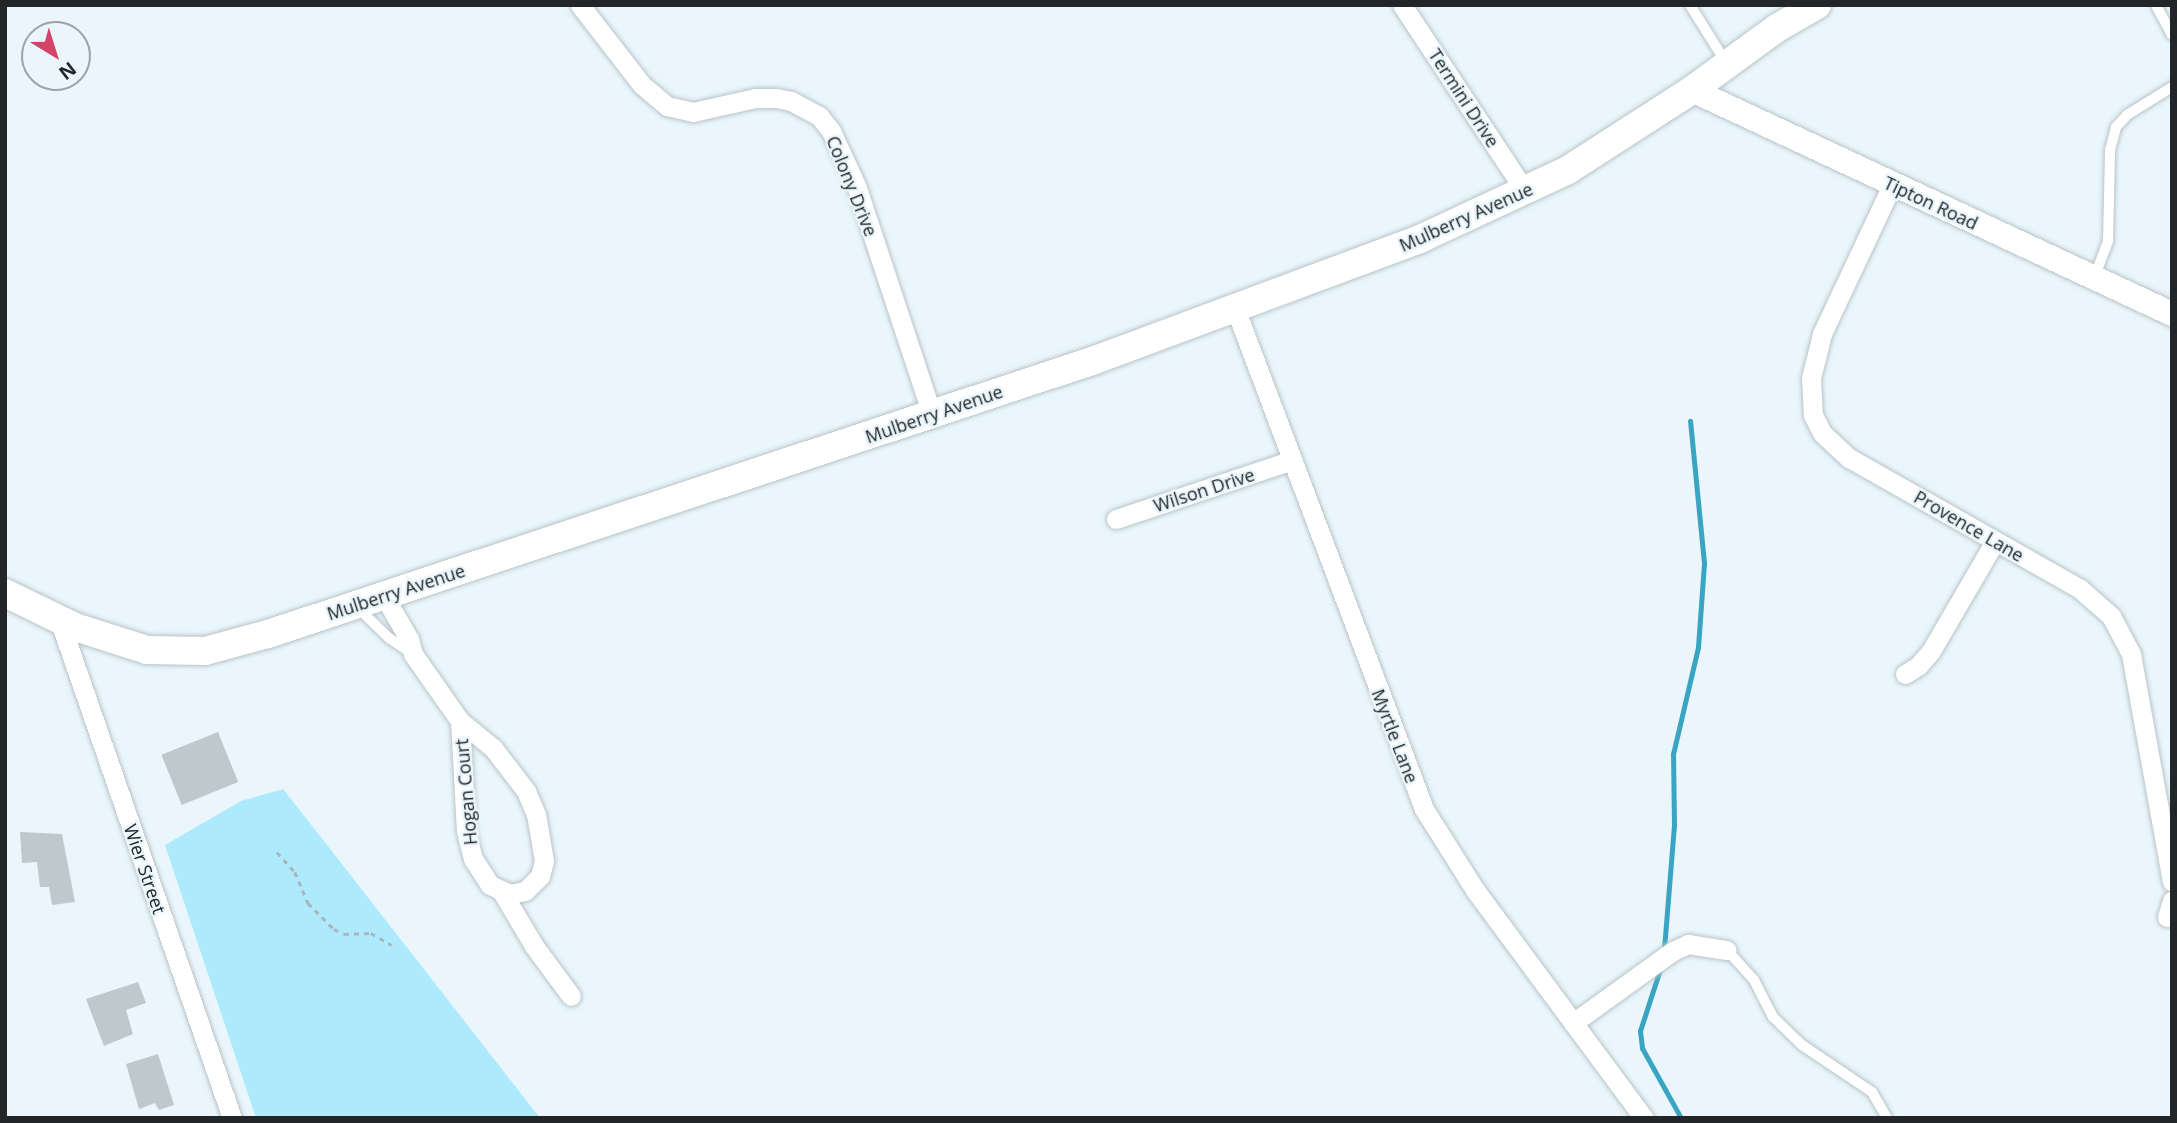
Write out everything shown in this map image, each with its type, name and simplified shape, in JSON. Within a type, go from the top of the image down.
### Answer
[{"type":"main road","name":"Mulberry Avenue","points":[[5,593],[59,619],[128,646],[178,653],[225,647],[384,596],[932,415],[1235,308],[1420,239],[1526,192],[1568,170],[1692,90],[1777,28],[1817,5]]},
{"type":"street","name":"Colony Drive","points":[[580,5],[642,85],[667,106],[692,112],[755,99],[776,98],[791,100],[819,116],[831,131],[856,185],[932,415]]},
{"type":"street","name":"Termini Drive","points":[[1402,5],[1526,192]]},
{"type":"street","name":"Tipton Road","points":[[1692,90],[2172,314]]},
{"type":"street","name":"Provence Lane","points":[[1892,185],[1822,334],[1811,378],[1813,415],[1822,433],[1849,458],[2079,589],[2100,605],[2122,632],[2131,654],[2172,881]]},
{"type":"street","name":"Myrtle Lane","points":[[1235,308],[1424,809],[1475,890],[1644,1118]]},
{"type":"street","name":"Wilson Drive","points":[[1116,519],[1292,460]]},
{"type":"street","points":[[1905,674],[1918,666],[1931,651],[1995,541]]},
{"type":"street","name":"Hogan Court","points":[[384,596],[409,639],[413,654],[460,721],[493,748],[511,769],[536,814],[543,845],[540,876],[525,891],[502,892]]},
{"type":"street","name":"Wier Street","points":[[59,619],[232,1118]]},
{"type":"street","name":"Hogan Court","points":[[460,721],[469,845],[480,873],[490,885],[502,892],[534,946],[571,996]]},
{"type":"street","points":[[1573,1023],[1673,951],[1688,944],[1727,950]]},
{"type":"lane","points":[[1690,5],[1727,64]]},
{"type":"lane","points":[[2156,5],[2172,34]]},
{"type":"lane","points":[[2094,278],[2108,241],[2110,150],[2116,127],[2127,115],[2172,87]]},
{"type":"lane","name":"Hogan Court","points":[[355,605],[389,638],[413,654]]},
{"type":"lane","points":[[1727,950],[1754,980],[1773,1017],[1802,1045],[1872,1093],[1887,1118]]},
{"type":"path","points":[[277,852],[295,872],[308,902],[334,929],[344,934],[371,933],[392,945]]},
{"type":"shaded area","points":[[283,789],[540,1118],[256,1118],[165,845],[241,801]]},
{"type":"building","points":[[218,732],[238,782],[182,805],[161,755]]},
{"type":"building","points":[[20,832],[62,834],[75,902],[52,905],[49,887],[40,887],[37,862],[22,863]]},
{"type":"building","points":[[138,982],[146,1003],[126,1010],[133,1034],[104,1046],[86,999]]},
{"type":"building","points":[[158,1054],[174,1105],[159,1110],[155,1103],[139,1109],[126,1064]]},
{"type":"waterway","points":[[1664,949],[1674,824],[1673,754],[1698,647],[1704,563],[1690,421]]},
{"type":"waterway","points":[[1660,969],[1640,1031],[1642,1048],[1681,1118]]}]
